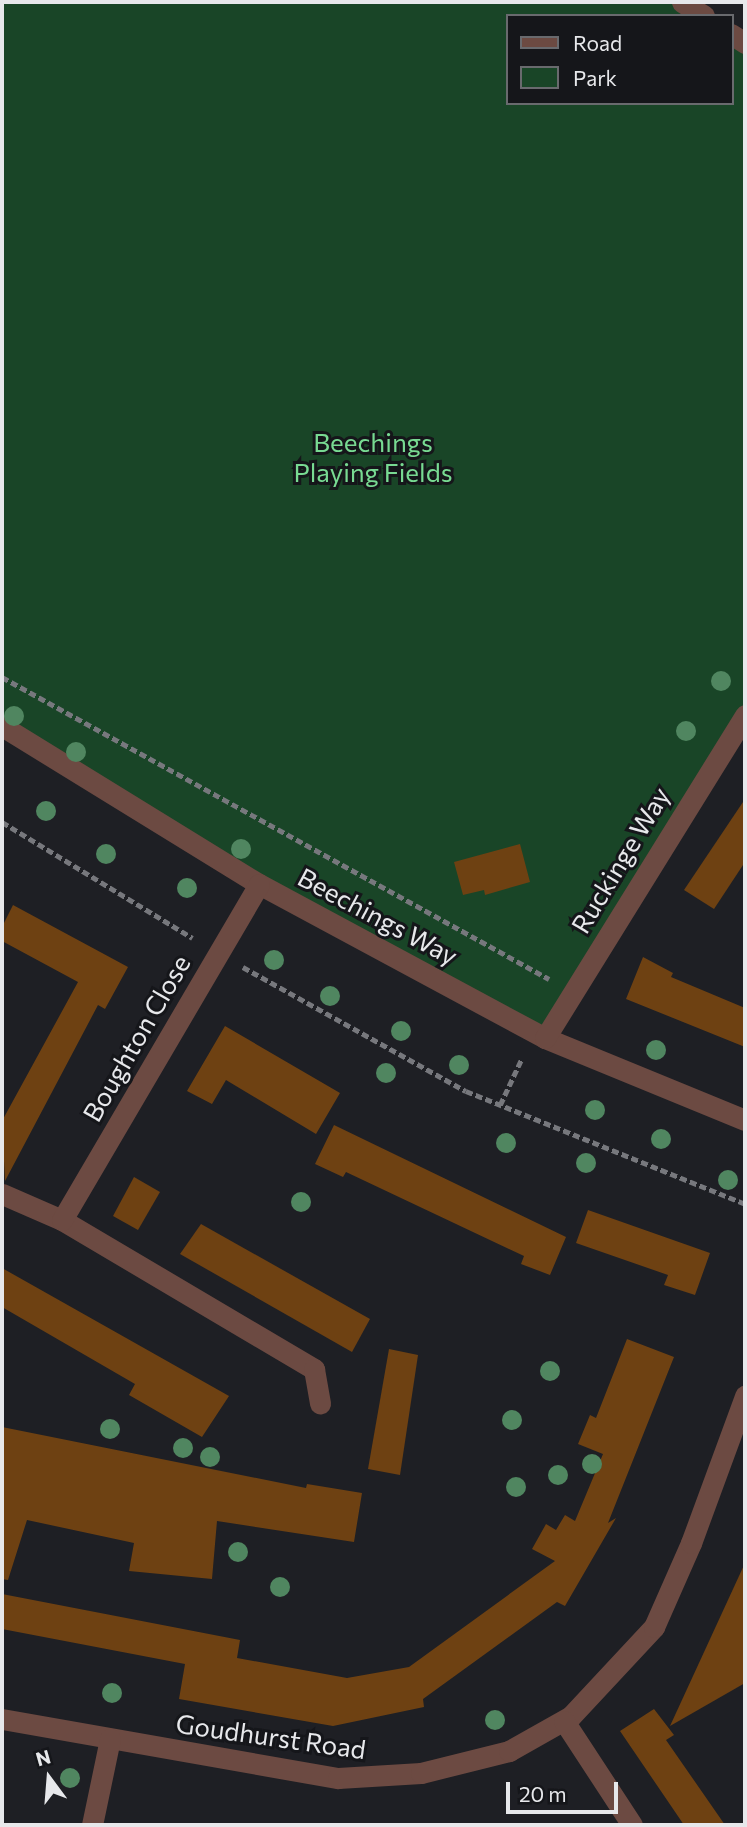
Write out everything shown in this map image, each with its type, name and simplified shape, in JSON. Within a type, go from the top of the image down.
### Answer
[{"type":"street","points":[[682,2],[701,14]]},
{"type":"street","name":"Ruckinge Way","points":[[540,1035],[572,992],[745,715]]},
{"type":"street","name":"Beechings Way","points":[[2,726],[259,884],[540,1035],[745,1120]]},
{"type":"street","name":"Boughton Close","points":[[62,1220],[259,884]]},
{"type":"street","points":[[2,1194],[62,1220],[314,1369],[320,1403]]},
{"type":"street","name":"Goudhurst Road","points":[[2,1719],[300,1774],[368,1779],[474,1762],[520,1745],[564,1721],[610,1678],[660,1616],[745,1396]]},
{"type":"street","points":[[564,1721],[632,1825]]},
{"type":"street","points":[[92,1825],[110,1739]]},
{"type":"path","points":[[2,677],[572,992]]},
{"type":"path","points":[[2,822],[201,943]]},
{"type":"path","points":[[232,961],[500,1105],[745,1204]]},
{"type":"path","points":[[500,1105],[540,1035]]},
{"type":"green space","name":"Beechings Playing Fields","points":[[2,2],[682,2],[701,14],[505,14],[505,105],[733,105],[733,35],[745,43],[745,715],[545,1038],[2,726]]},
{"type":"building","points":[[745,799],[745,862],[714,909],[684,890]]},
{"type":"building","points":[[520,844],[530,882],[485,895],[484,890],[463,895],[454,862]]},
{"type":"building","points":[[13,905],[128,967],[105,1009],[98,1005],[5,1181],[2,1121],[78,982],[2,941],[2,927]]},
{"type":"building","points":[[643,957],[673,973],[671,977],[745,1008],[745,1047],[626,999]]},
{"type":"building","points":[[225,1026],[340,1093],[316,1134],[226,1080],[212,1104],[187,1091]]},
{"type":"building","points":[[334,1125],[566,1237],[550,1275],[521,1264],[524,1256],[346,1172],[343,1177],[315,1164]]},
{"type":"building","points":[[134,1177],[160,1192],[138,1230],[113,1216]]},
{"type":"building","points":[[588,1210],[710,1253],[695,1295],[664,1285],[668,1275],[576,1243]]},
{"type":"building","points":[[201,1224],[370,1319],[352,1352],[180,1254]]},
{"type":"building","points":[[2,1268],[229,1396],[202,1437],[129,1395],[135,1384],[2,1307]]},
{"type":"building","points":[[627,1339],[674,1357],[608,1523],[616,1518],[565,1606],[557,1602],[423,1699],[424,1707],[333,1726],[179,1699],[185,1664],[2,1629],[2,1594],[240,1640],[237,1658],[347,1678],[409,1667],[555,1561],[532,1549],[546,1524],[556,1530],[565,1515],[575,1521],[603,1454],[578,1444],[590,1415],[596,1418]]},
{"type":"building","points":[[389,1349],[418,1355],[400,1475],[368,1469]]},
{"type":"building","points":[[2,1427],[306,1488],[307,1484],[362,1493],[354,1542],[217,1521],[212,1579],[129,1571],[134,1543],[27,1520],[8,1580],[2,1579]]},
{"type":"building","points":[[745,1563],[745,1683],[670,1726]]},
{"type":"building","points":[[654,1709],[674,1735],[666,1740],[725,1825],[684,1825],[620,1731]]}]
